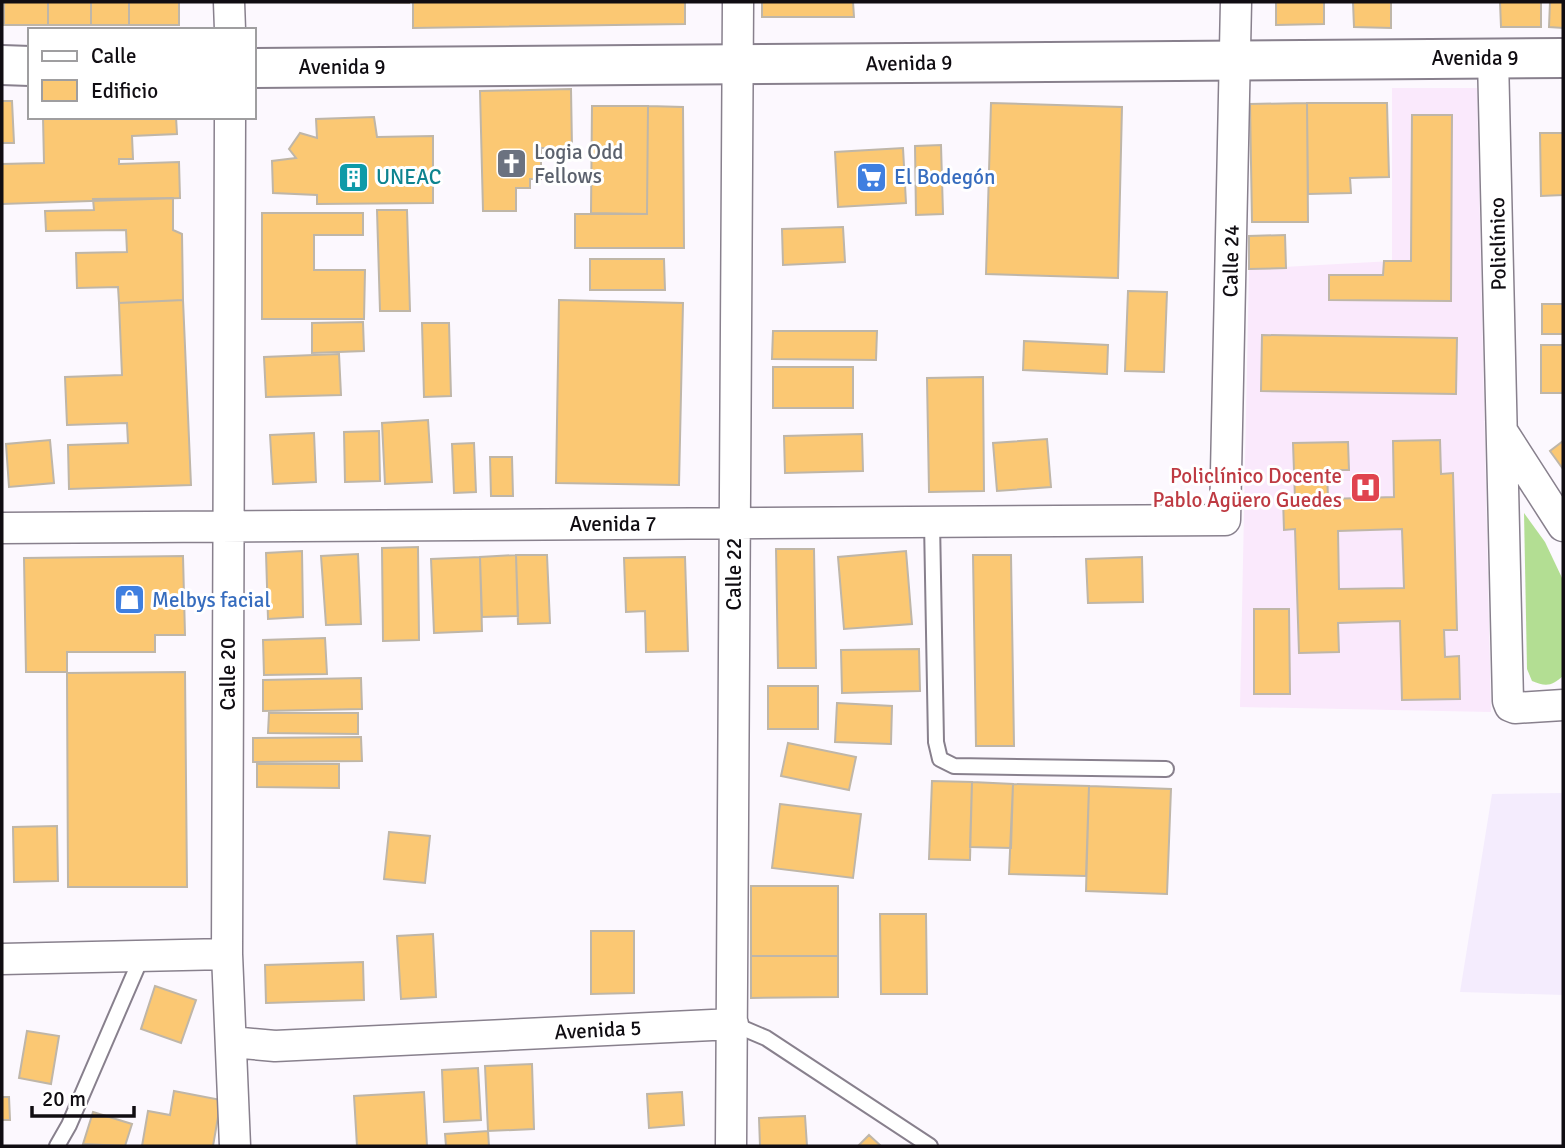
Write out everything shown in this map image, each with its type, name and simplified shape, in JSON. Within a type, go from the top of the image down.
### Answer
[{"type":"main road","name":"Avenida 9","points":[[256,68],[1563,58]]},
{"type":"main road","points":[[2,65],[28,66]]},
{"type":"street","points":[[229,2],[230,28]]},
{"type":"street","name":"Calle 22","points":[[731,1146],[738,2]]},
{"type":"street","name":"Calle 24","points":[[1225,520],[1236,2]]},
{"type":"street","name":"Policlínico","points":[[1493,58],[1508,701],[1510,706],[1515,708],[1563,705]]},
{"type":"street","name":"Calle 20","points":[[230,119],[227,954],[235,1146]]},
{"type":"street","points":[[1502,431],[1563,526]]},
{"type":"street","name":"Avenida 7","points":[[2,528],[1225,520]]},
{"type":"street","points":[[2,959],[227,954]]},
{"type":"street","name":"Avenida 5","points":[[231,1042],[275,1046],[733,1024]]},
{"type":"lane","points":[[932,522],[936,742],[940,759],[954,766],[1166,769]]},
{"type":"lane","points":[[57,1146],[69,1125],[142,956]]},
{"type":"lane","name":"Avenida 5","points":[[733,1024],[766,1038],[930,1146]]},
{"type":"shaded area","name":"Policlínico Docente Pablo Agüero Guedes","points":[[1392,88],[1477,88],[1491,712],[1240,707],[1249,269],[1392,261]]},
{"type":"shaded area","points":[[1563,793],[1563,995],[1460,992],[1492,794]]},
{"type":"green space","points":[[1524,513],[1545,542],[1563,580],[1563,676],[1549,684],[1532,681],[1527,669]]},
{"type":"building","points":[[4,2],[48,2],[48,25],[4,25]]},
{"type":"building","points":[[48,2],[91,2],[91,25],[48,25]]},
{"type":"building","points":[[91,2],[129,2],[129,25],[91,25]]},
{"type":"building","points":[[129,2],[179,2],[179,25],[129,25]]},
{"type":"building","points":[[281,2],[409,2],[409,3]]},
{"type":"building","points":[[413,2],[685,2],[685,24],[413,28]]},
{"type":"building","points":[[762,2],[853,2],[854,17],[762,17]]},
{"type":"building","points":[[1276,2],[1324,2],[1324,24],[1276,25]]},
{"type":"building","points":[[1353,2],[1391,2],[1391,28],[1354,27]]},
{"type":"building","points":[[1500,2],[1541,2],[1541,27],[1501,27]]},
{"type":"building","points":[[1550,2],[1563,2],[1563,28],[1549,27]]},
{"type":"building","name":"Logia Odd Fellows","points":[[571,89],[572,148],[541,148],[541,179],[530,179],[530,188],[516,188],[516,211],[483,211],[480,91]]},
{"type":"building","points":[[2,101],[12,101],[14,143],[2,143]]},
{"type":"building","points":[[991,103],[1122,107],[1118,278],[986,274]]},
{"type":"building","points":[[1307,103],[1387,103],[1389,177],[1350,178],[1351,193],[1308,194]]},
{"type":"building","points":[[1307,103],[1308,222],[1252,222],[1250,104]]},
{"type":"building","points":[[592,106],[648,106],[647,214],[591,213]]},
{"type":"building","points":[[648,106],[683,107],[684,248],[575,248],[575,214],[647,214]]},
{"type":"building","points":[[1412,115],[1452,115],[1451,301],[1329,300],[1329,275],[1383,275],[1384,261],[1411,261]]},
{"type":"building","name":"UNEAC","points":[[374,117],[377,137],[433,136],[433,203],[317,204],[317,195],[273,193],[272,161],[296,158],[289,149],[300,133],[317,138],[316,119]]},
{"type":"building","points":[[43,119],[176,119],[177,134],[132,136],[133,159],[119,159],[119,164],[179,162],[180,198],[2,204],[2,164],[44,163]]},
{"type":"building","points":[[1540,133],[1563,133],[1563,195],[1541,196]]},
{"type":"building","points":[[941,145],[943,214],[916,215],[915,146]]},
{"type":"building","name":"El Bodegón","points":[[903,148],[906,203],[838,207],[835,152]]},
{"type":"building","points":[[173,198],[173,230],[182,234],[183,300],[119,303],[118,287],[77,288],[76,253],[127,252],[126,230],[46,231],[45,211],[94,210],[93,199]]},
{"type":"building","points":[[377,210],[407,210],[410,311],[380,311]]},
{"type":"building","points":[[262,213],[363,213],[363,235],[314,235],[314,270],[365,270],[364,319],[262,319]]},
{"type":"building","points":[[843,227],[845,262],[783,265],[782,229]]},
{"type":"building","points":[[1285,235],[1286,268],[1249,269],[1249,236]]},
{"type":"building","points":[[590,259],[664,259],[665,290],[590,290]]},
{"type":"building","points":[[1128,291],[1167,292],[1164,372],[1125,371]]},
{"type":"building","points":[[183,300],[191,485],[69,489],[68,445],[128,443],[127,423],[67,425],[65,377],[122,375],[119,303]]},
{"type":"building","points":[[559,300],[683,303],[679,485],[556,483]]},
{"type":"building","points":[[1542,304],[1563,304],[1563,334],[1542,334]]},
{"type":"building","points":[[363,322],[364,351],[312,353],[312,323]]},
{"type":"building","points":[[422,323],[449,323],[451,396],[424,397]]},
{"type":"building","points":[[773,331],[877,331],[876,360],[772,359]]},
{"type":"building","points":[[1262,335],[1457,338],[1456,394],[1261,391]]},
{"type":"building","points":[[1024,341],[1108,345],[1107,374],[1023,370]]},
{"type":"building","points":[[1541,345],[1563,345],[1563,393],[1541,393]]},
{"type":"building","points":[[339,354],[341,395],[266,397],[264,357]]},
{"type":"building","points":[[773,367],[853,367],[853,408],[773,408]]},
{"type":"building","points":[[983,377],[984,491],[929,492],[927,378]]},
{"type":"building","points":[[428,420],[432,482],[385,484],[382,423]]},
{"type":"building","points":[[379,431],[380,481],[345,482],[344,432]]},
{"type":"building","points":[[314,433],[316,482],[273,484],[270,435]]},
{"type":"building","points":[[862,434],[863,471],[785,473],[784,436]]},
{"type":"building","points":[[1047,439],[1051,487],[997,491],[993,443]]},
{"type":"building","points":[[50,440],[54,483],[9,487],[6,444]]},
{"type":"building","points":[[1440,440],[1441,474],[1453,473],[1457,630],[1444,630],[1445,657],[1459,656],[1460,699],[1402,700],[1400,621],[1338,623],[1339,652],[1299,653],[1295,529],[1284,530],[1283,499],[1295,499],[1293,443],[1348,442],[1349,470],[1327,470],[1328,499],[1394,497],[1393,441]],"holes":[[[1402,529],[1404,588],[1339,589],[1338,531]]]},
{"type":"building","points":[[1563,441],[1563,469],[1550,451]]},
{"type":"building","points":[[474,443],[476,492],[454,493],[452,444]]},
{"type":"building","points":[[490,457],[512,457],[513,496],[491,496]]},
{"type":"building","points":[[418,547],[419,640],[383,641],[382,548]]},
{"type":"building","points":[[776,549],[814,549],[816,668],[778,668]]},
{"type":"building","points":[[302,551],[303,617],[268,619],[266,553]]},
{"type":"building","points":[[906,551],[912,624],[844,629],[838,557]]},
{"type":"building","points":[[358,554],[361,624],[326,625],[321,556]]},
{"type":"building","points":[[516,555],[547,555],[550,623],[518,624]]},
{"type":"building","points":[[516,555],[518,616],[482,617],[480,557]]},
{"type":"building","points":[[973,555],[1011,555],[1014,746],[976,746]]},
{"type":"building","points":[[183,556],[185,635],[155,635],[155,652],[67,652],[67,672],[26,672],[24,558]]},
{"type":"building","points":[[480,557],[482,631],[434,633],[431,559]]},
{"type":"building","points":[[685,557],[688,651],[646,652],[645,611],[626,612],[624,558]]},
{"type":"building","points":[[1142,557],[1143,602],[1088,603],[1086,559]]},
{"type":"building","points":[[1254,609],[1289,609],[1290,694],[1254,694]]},
{"type":"building","points":[[325,638],[327,674],[264,675],[263,640]]},
{"type":"building","points":[[919,649],[920,691],[842,693],[841,650]]},
{"type":"building","points":[[185,672],[187,887],[68,887],[67,673]]},
{"type":"building","points":[[361,678],[362,709],[263,711],[263,680]]},
{"type":"building","points":[[768,686],[818,686],[818,729],[768,729]]},
{"type":"building","points":[[837,703],[892,706],[891,744],[835,742]]},
{"type":"building","points":[[269,713],[358,713],[358,734],[268,733]]},
{"type":"building","points":[[361,737],[362,761],[253,762],[253,738]]},
{"type":"building","points":[[788,743],[856,757],[849,790],[781,776]]},
{"type":"building","points":[[257,764],[339,764],[339,788],[257,787]]},
{"type":"building","points":[[932,781],[972,782],[970,860],[929,859]]},
{"type":"building","points":[[972,782],[1013,784],[1011,848],[970,847]]},
{"type":"building","points":[[1013,784],[1089,786],[1086,876],[1009,874]]},
{"type":"building","points":[[1089,786],[1171,789],[1167,894],[1086,891]]},
{"type":"building","points":[[780,804],[861,814],[853,878],[772,868]]},
{"type":"building","points":[[57,826],[58,881],[14,882],[13,827]]},
{"type":"building","points":[[389,832],[430,836],[425,883],[384,879]]},
{"type":"building","points":[[751,886],[838,886],[838,956],[751,956]]},
{"type":"building","points":[[880,914],[926,914],[927,994],[881,994]]},
{"type":"building","points":[[591,931],[634,931],[634,993],[591,994]]},
{"type":"building","points":[[433,934],[436,997],[401,999],[397,936]]},
{"type":"building","points":[[751,956],[838,956],[838,997],[751,998]]},
{"type":"building","points":[[363,962],[364,1000],[266,1003],[265,965]]},
{"type":"building","points":[[155,986],[196,1000],[181,1043],[141,1029]]},
{"type":"building","points":[[27,1031],[59,1036],[51,1084],[19,1078]]},
{"type":"building","points":[[532,1064],[534,1129],[488,1131],[485,1066]]},
{"type":"building","points":[[478,1068],[481,1120],[444,1122],[442,1070]]},
{"type":"building","points":[[174,1091],[221,1100],[213,1146],[142,1146],[148,1111],[170,1115]]},
{"type":"building","points":[[424,1092],[427,1146],[357,1146],[354,1096]]},
{"type":"building","points":[[682,1092],[684,1125],[649,1128],[647,1094]]},
{"type":"building","points":[[2,1097],[9,1097],[10,1120],[2,1120]]},
{"type":"building","points":[[93,1112],[132,1124],[125,1146],[83,1144]]},
{"type":"building","points":[[805,1116],[807,1146],[760,1146],[759,1118]]},
{"type":"building","points":[[488,1131],[489,1146],[446,1146],[445,1134]]},
{"type":"building","points":[[869,1135],[881,1146],[858,1146]]},
{"type":"place","name":"Logia Odd Fellows","points":[[511,164]]},
{"type":"place","name":"UNEAC","points":[[353,177]]},
{"type":"place","name":"El Bodegón","points":[[871,177]]},
{"type":"place","name":"Policlínico Docente Pablo Agüero Guedes","points":[[1365,488]]},
{"type":"place","name":"Melbys facial","points":[[129,600]]}]
